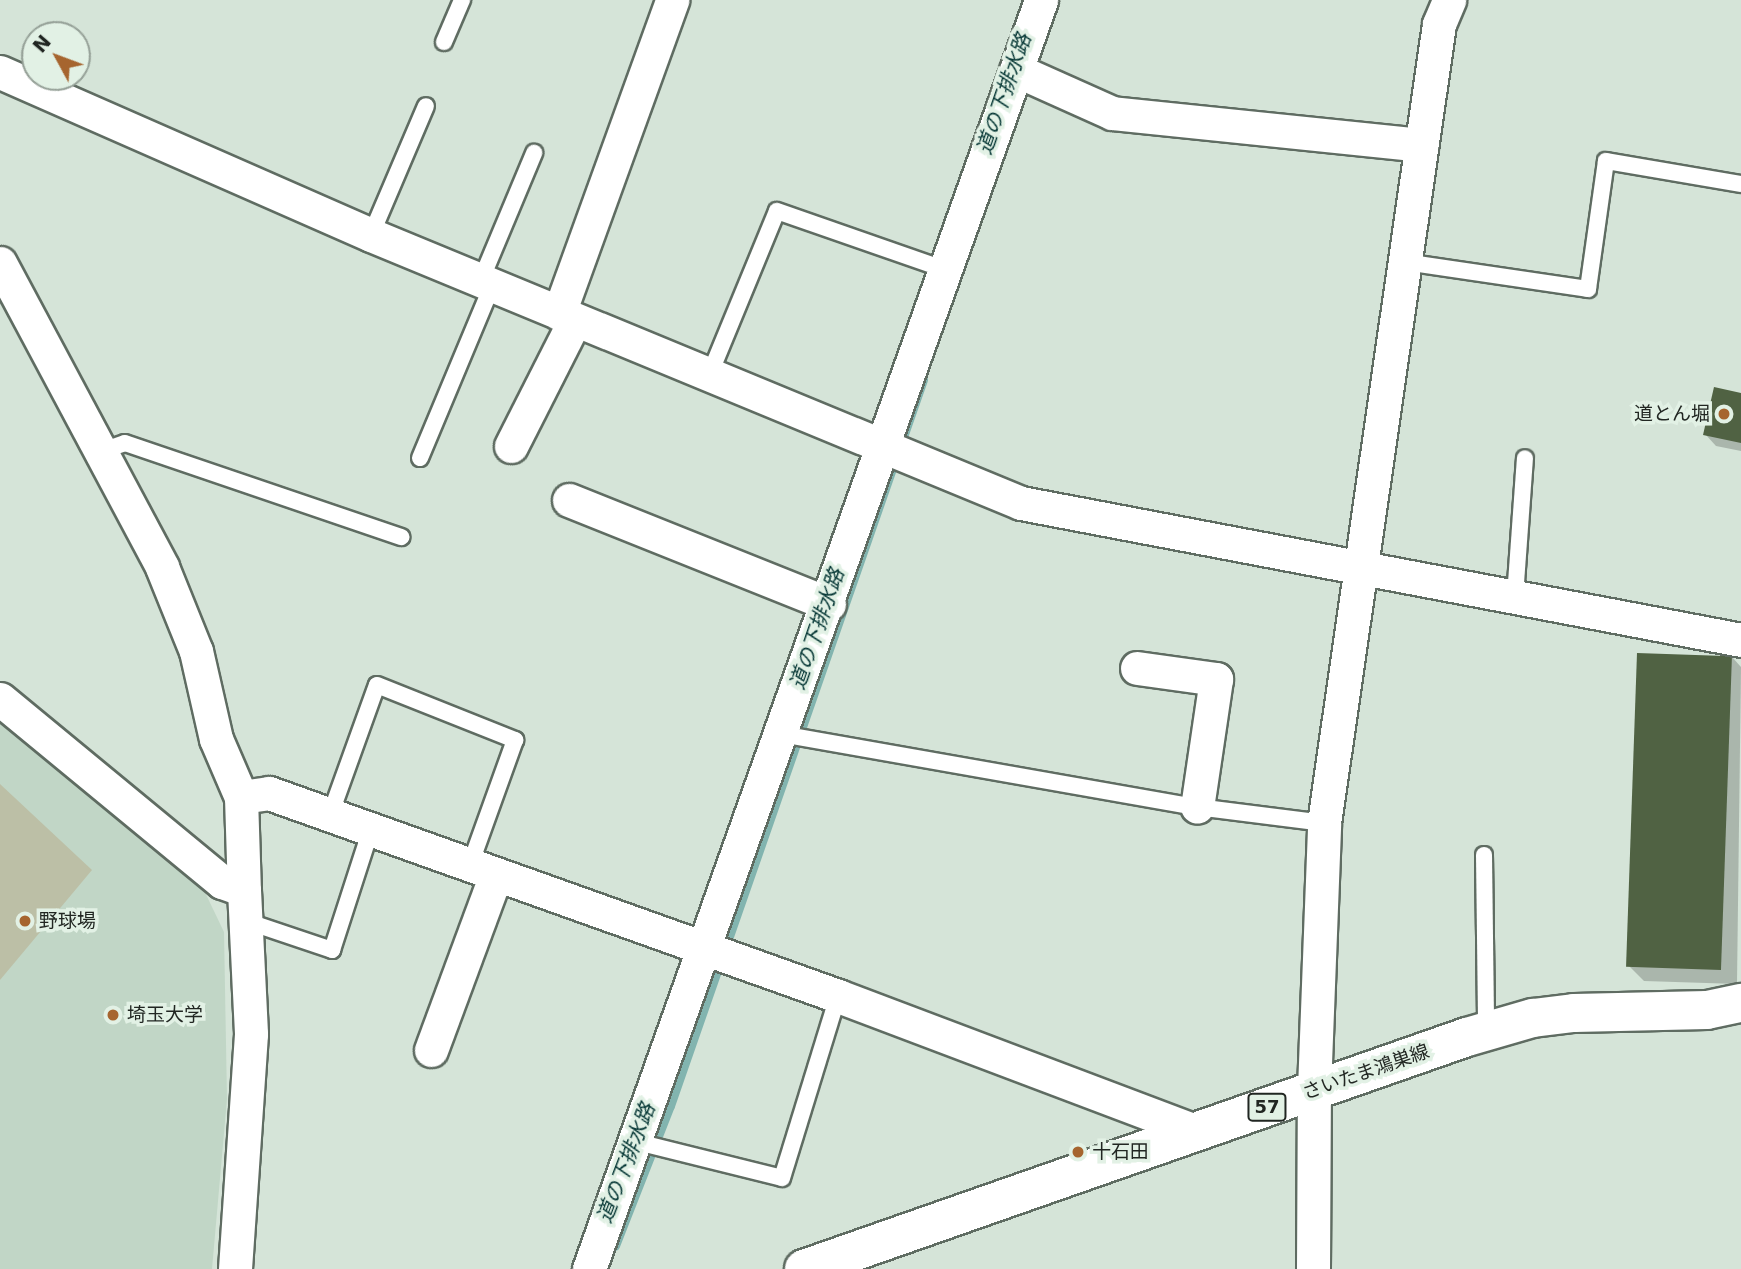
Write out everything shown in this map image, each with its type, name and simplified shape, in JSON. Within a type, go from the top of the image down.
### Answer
[{"type":"main road","name":"さいたま鴻巣線","points":[[804,1269],[1486,1031],[1574,1013],[1707,1010],[1741,1003]]},
{"type":"street","points":[[511,446],[567,316],[672,0]]},
{"type":"street","points":[[589,1269],[637,1143],[829,604],[1041,0]]},
{"type":"street","points":[[1313,1269],[1314,1089],[1324,823],[1439,24],[1449,0]]},
{"type":"street","points":[[1016,70],[1112,113],[1421,145]]},
{"type":"street","points":[[0,72],[371,235],[1021,503],[1741,640]]},
{"type":"street","points":[[0,263],[162,567],[196,651],[216,739],[241,797],[251,1034],[235,1269]]},
{"type":"street","points":[[569,500],[829,604]]},
{"type":"street","points":[[1137,668],[1216,679],[1197,807]]},
{"type":"street","points":[[0,699],[222,882],[245,906]]},
{"type":"street","points":[[241,797],[269,793],[329,818],[838,996],[1198,1132]]},
{"type":"street","points":[[431,1050],[482,872]]},
{"type":"lane","points":[[444,42],[462,0]]},
{"type":"lane","points":[[371,235],[426,106]]},
{"type":"lane","points":[[420,458],[534,153]]},
{"type":"lane","points":[[1405,262],[1588,289],[1606,161],[1741,184]]},
{"type":"lane","points":[[709,376],[777,211],[946,270]]},
{"type":"lane","points":[[102,451],[125,443],[401,537]]},
{"type":"lane","points":[[1515,597],[1525,458]]},
{"type":"lane","points":[[329,818],[377,685],[515,740],[482,872]]},
{"type":"lane","points":[[781,734],[1197,807],[1324,823]]},
{"type":"lane","points":[[245,906],[332,950],[370,832]]},
{"type":"lane","points":[[1484,855],[1486,1031]]},
{"type":"lane","points":[[637,1143],[782,1178],[838,996]]},
{"type":"shaded area","name":"埼玉大学","points":[[0,720],[202,886],[224,932],[227,1099],[212,1269],[0,1269]]},
{"type":"shaded area","name":"野球場","points":[[0,784],[92,870],[0,980]]},
{"type":"building","name":"道とん堀","points":[[1714,387],[1741,393],[1741,443],[1703,435]]},
{"type":"building","points":[[1637,653],[1732,656],[1721,970],[1626,967]]},
{"type":"waterway","name":"道の下排水路","points":[[615,1246],[670,1106],[923,380]]},
{"type":"place","name":"道とん堀","points":[[1724,414]]},
{"type":"place","name":"野球場","points":[[25,921]]},
{"type":"place","name":"埼玉大学","points":[[113,1015]]},
{"type":"place","name":"十石田","points":[[1078,1152]]}]
